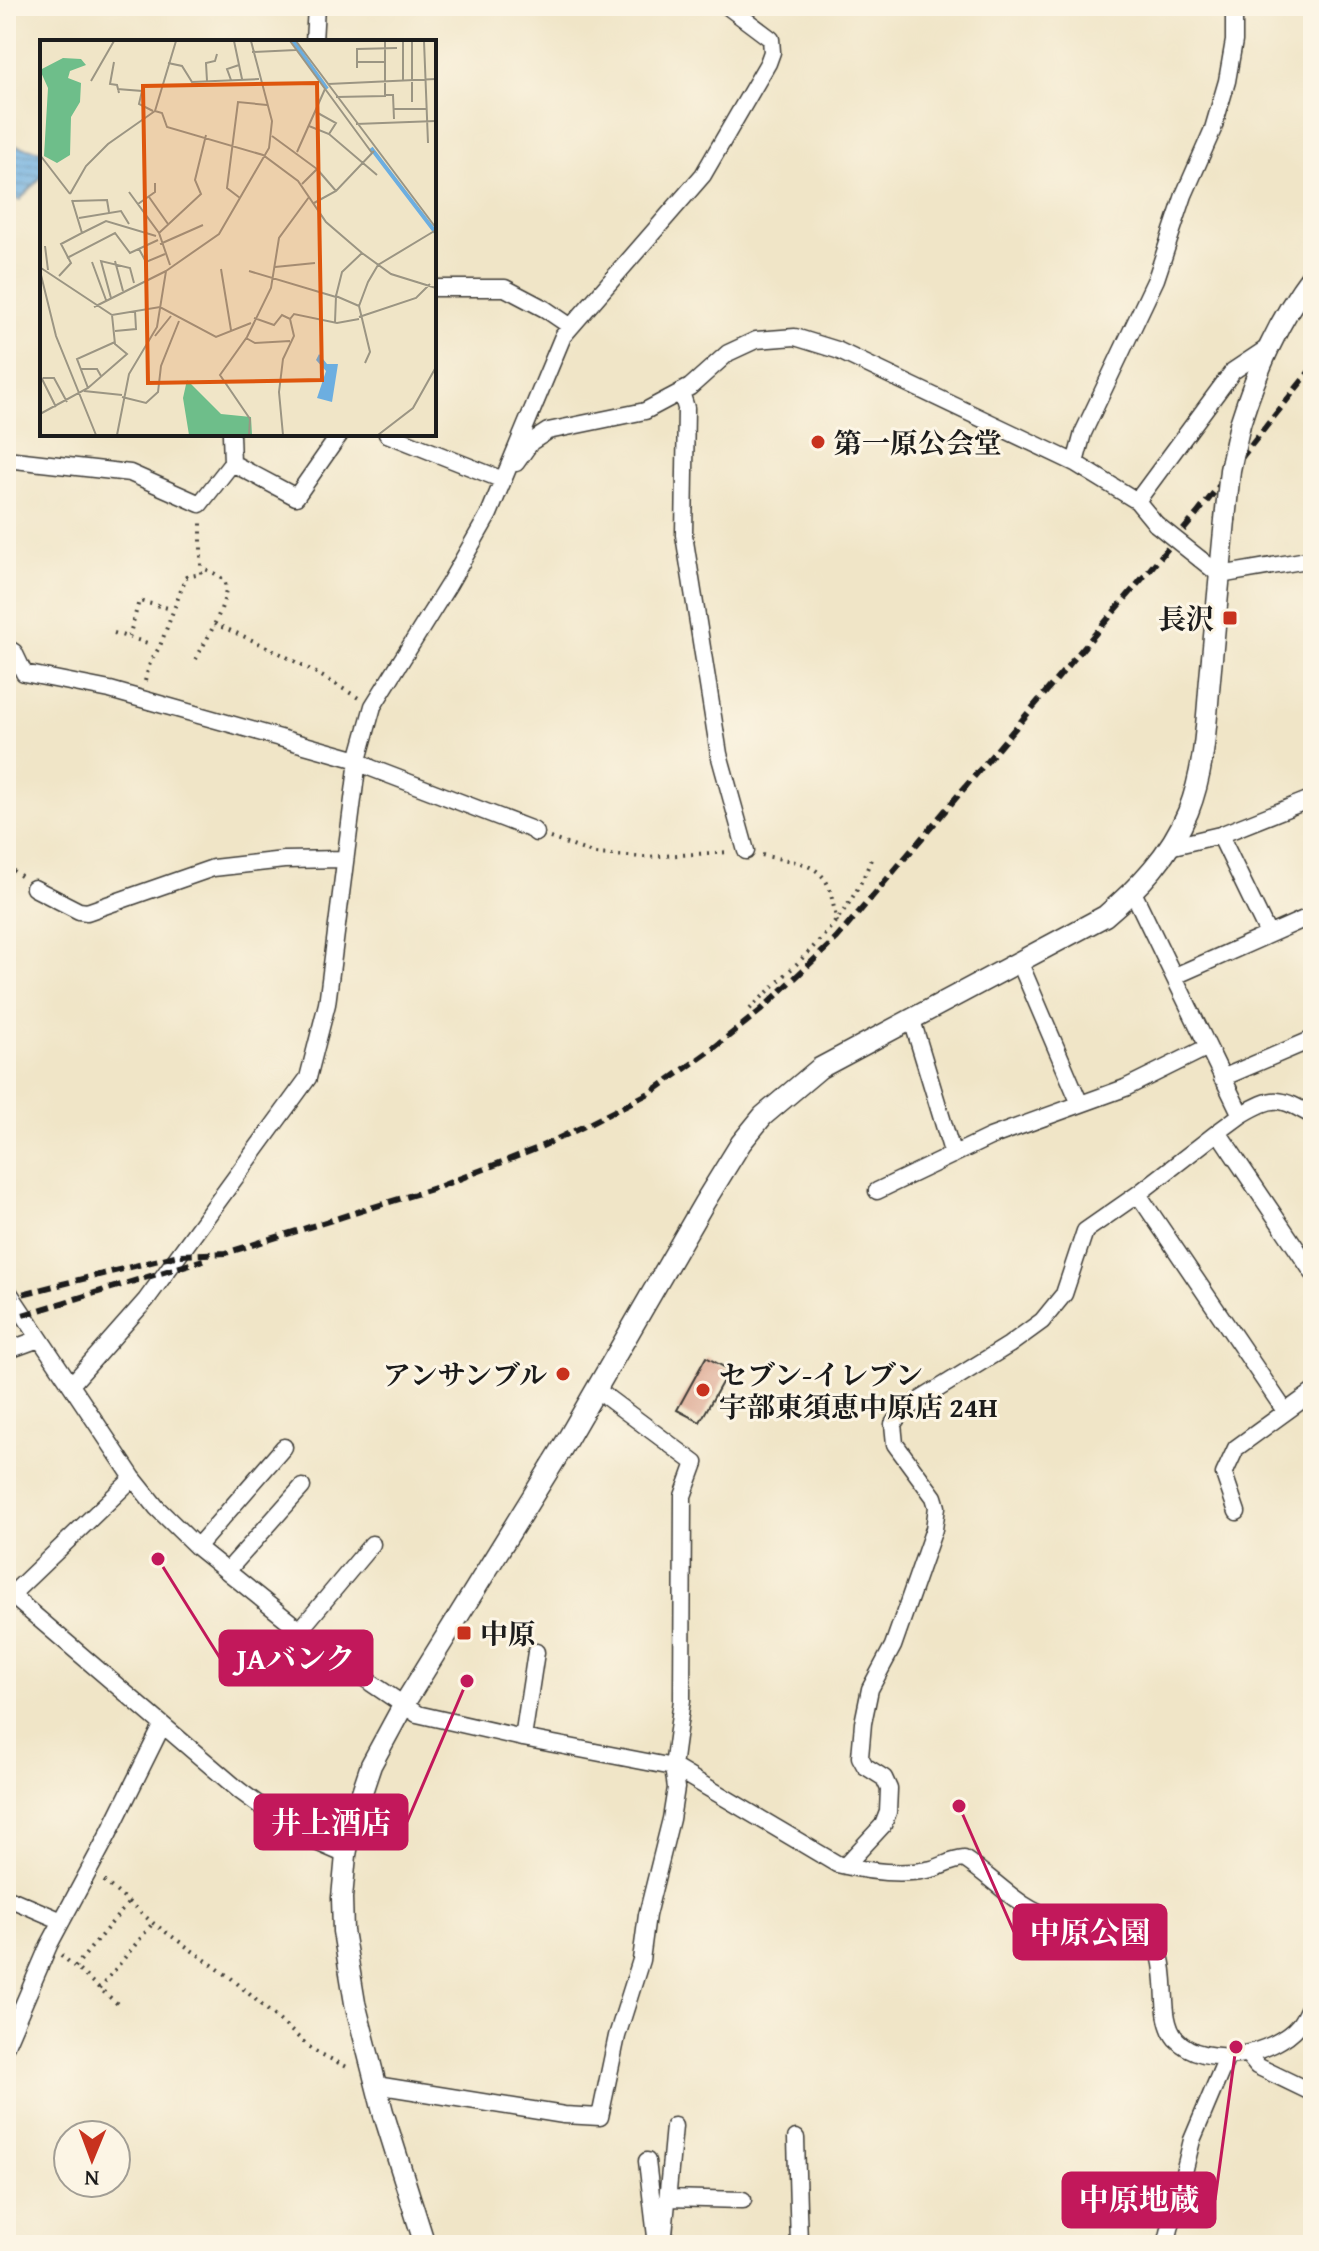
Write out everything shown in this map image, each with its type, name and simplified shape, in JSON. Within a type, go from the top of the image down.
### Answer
[{"type":"street","points":[[314,40],[316,6]]},
{"type":"street","points":[[71,1385],[146,1300],[308,1078],[327,1004],[358,760],[373,706],[489,514],[563,336],[703,175],[768,63],[772,52],[771,39],[727,6]]},
{"type":"street","points":[[1075,463],[1083,433],[1156,279],[1184,195],[1213,129],[1227,81],[1234,41],[1234,6]]},
{"type":"street","points":[[425,2245],[375,2080],[355,2003],[343,1931],[346,1855],[353,1819],[371,1765],[404,1704],[597,1390],[704,1203],[741,1143],[763,1116],[820,1068],[861,1043],[912,1020],[1105,916],[1153,871],[1169,847],[1188,812],[1205,739],[1230,470],[1240,424],[1266,349],[1285,314],[1313,274]]},
{"type":"street","points":[[436,288],[505,288],[570,326]]},
{"type":"street","points":[[503,480],[531,442],[548,431],[645,411],[681,392],[728,353],[756,340],[795,337],[837,350],[1075,463],[1137,501],[1156,524],[1220,575],[1313,559]]},
{"type":"street","points":[[1137,501],[1233,371],[1266,349]]},
{"type":"street","points":[[681,392],[686,408],[684,535],[719,754],[746,851]]},
{"type":"street","points":[[6,459],[130,473],[200,504],[232,463],[231,436]]},
{"type":"street","points":[[232,463],[296,497],[339,436]]},
{"type":"street","points":[[392,436],[503,480]]},
{"type":"street","points":[[6,647],[14,652],[24,673],[140,698],[358,760],[371,768],[536,833]]},
{"type":"street","points":[[1169,847],[1220,835],[1313,798]]},
{"type":"street","points":[[1220,835],[1268,934]]},
{"type":"street","points":[[34,888],[87,912],[213,868],[284,860],[344,859]]},
{"type":"street","points":[[1133,892],[1241,1115]]},
{"type":"street","points":[[1175,976],[1313,915]]},
{"type":"street","points":[[1019,961],[1080,1104]]},
{"type":"street","points":[[912,1020],[953,1155]]},
{"type":"street","points":[[1222,1078],[1313,1039]]},
{"type":"street","points":[[877,1191],[990,1137],[1125,1088],[1208,1047]]},
{"type":"street","points":[[845,1866],[883,1825],[888,1812],[889,1789],[884,1778],[865,1766],[860,1757],[863,1723],[870,1689],[893,1646],[934,1529],[937,1507],[934,1497],[895,1444],[893,1424],[902,1411],[920,1398],[981,1363],[1042,1321],[1064,1294],[1085,1231],[1241,1115],[1266,1101],[1287,1102],[1313,1116]]},
{"type":"street","points":[[1218,1132],[1313,1273]]},
{"type":"street","points":[[1138,1194],[1285,1411]]},
{"type":"street","points":[[6,1288],[133,1478],[157,1508],[197,1547],[300,1630],[417,1714],[673,1767],[837,1864],[863,1870],[924,1871],[951,1860],[964,1859],[1032,1910],[1055,1919],[1142,1932],[1157,1948],[1163,1967],[1169,2027],[1178,2041],[1202,2053],[1227,2057],[1248,2055],[1298,2026],[1313,1998]]},
{"type":"street","points":[[6,1351],[39,1339]]},
{"type":"street","points":[[375,2080],[564,2115],[600,2117],[617,2036],[641,1960],[647,1915],[676,1788],[673,1767],[682,1700],[683,1496],[695,1463],[597,1390]]},
{"type":"street","points":[[1237,1512],[1224,1474],[1236,1448],[1313,1392]]},
{"type":"street","points":[[197,1547],[284,1447]]},
{"type":"street","points":[[133,1478],[8,1593],[240,1791],[300,1835],[346,1855]]},
{"type":"street","points":[[228,1570],[302,1487]]},
{"type":"street","points":[[300,1630],[372,1544]]},
{"type":"street","points":[[523,1738],[536,1652]]},
{"type":"street","points":[[8,2035],[49,1945],[162,1726]]},
{"type":"street","points":[[6,1897],[62,1921]]},
{"type":"street","points":[[1248,2055],[1257,2066],[1313,2093]]},
{"type":"street","points":[[1166,2245],[1192,2140],[1227,2057]]},
{"type":"street","points":[[660,2245],[668,2198],[674,2126]]},
{"type":"street","points":[[796,2138],[799,2245]]},
{"type":"street","points":[[647,2161],[660,2245]]},
{"type":"street","points":[[668,2198],[743,2200]]},
{"type":"path","points":[[140,698],[150,663],[160,646],[186,577],[201,574],[200,504]]},
{"type":"path","points":[[196,659],[214,624],[225,585],[212,572],[201,568]]},
{"type":"path","points":[[129,637],[139,601],[172,609]]},
{"type":"path","points":[[214,624],[303,664],[373,706]]},
{"type":"path","points":[[114,633],[151,644]]},
{"type":"path","points":[[536,833],[595,854],[645,857],[746,851],[803,863],[814,869],[827,883],[837,922]]},
{"type":"path","points":[[750,1009],[837,922],[867,873],[872,856]]},
{"type":"path","points":[[90,1869],[153,1923],[231,1978],[313,2050],[375,2080]]},
{"type":"path","points":[[75,1967],[129,1902]]},
{"type":"path","points":[[99,1989],[153,1923]]},
{"type":"path","points":[[49,1945],[120,2006]]},
{"type":"water","points":[[6,144],[40,151],[40,178],[20,200],[6,197]]},
{"type":"building","name":"セブン-イレブン 宇部東須恵中原店 24H","points":[[706,1357],[729,1370],[700,1422],[677,1410]]},
{"type":"railway","points":[[6,1298],[179,1255],[226,1253],[441,1186],[538,1148],[591,1123],[653,1091],[710,1051],[760,1011],[837,938],[1197,514],[1313,367]]},
{"type":"railway","points":[[6,1320],[203,1260]]},
{"type":"place","name":"第一原公会堂","points":[[818,442]]},
{"type":"place","name":"長沢","points":[[1230,618]]},
{"type":"place","name":"アンサンブル","points":[[563,1374]]},
{"type":"place","name":"セブン-イレブン 宇部東須恵中原店 24H","points":[[703,1390]]},
{"type":"place","name":"JAバンク","points":[[158,1559]]},
{"type":"place","name":"中原","points":[[464,1633]]},
{"type":"place","name":"井上酒店","points":[[467,1681]]},
{"type":"place","name":"中原公園","points":[[959,1806]]},
{"type":"place","name":"中原地蔵","points":[[1236,2047]]}]
